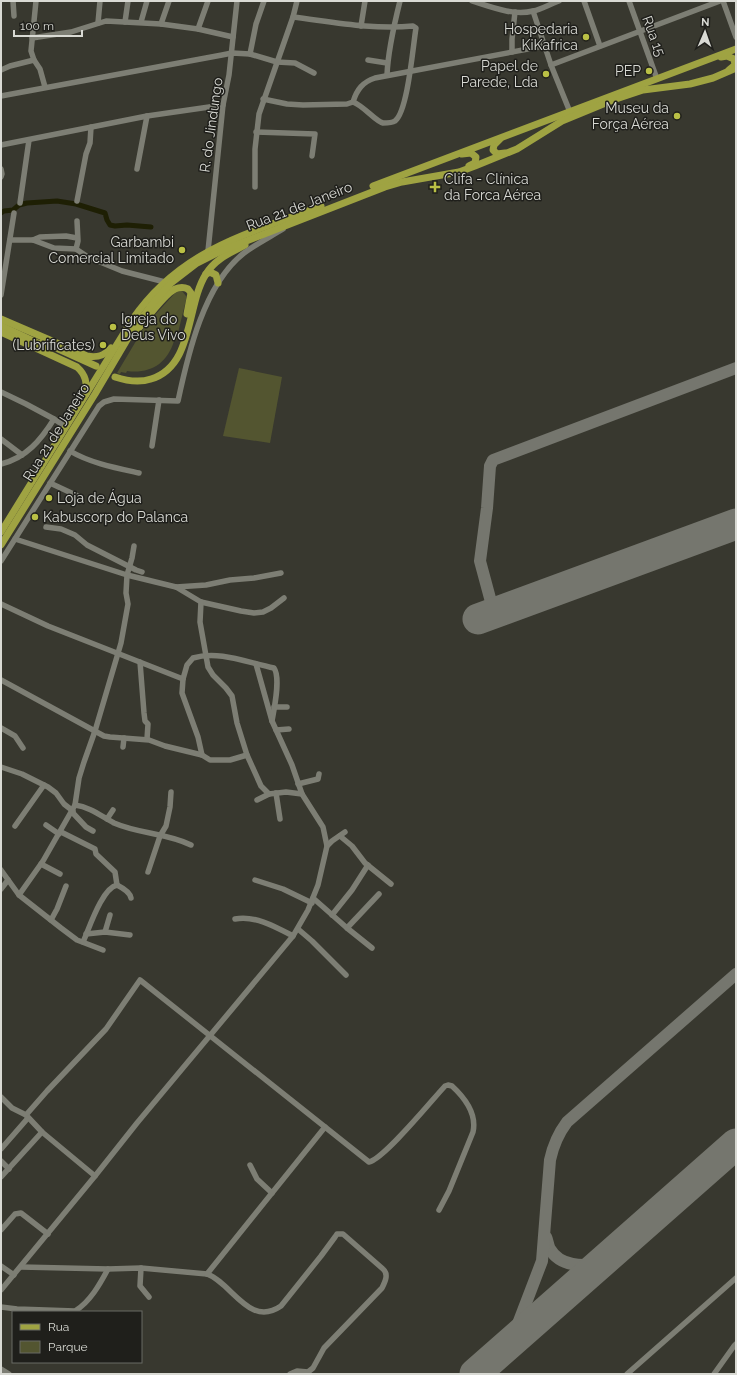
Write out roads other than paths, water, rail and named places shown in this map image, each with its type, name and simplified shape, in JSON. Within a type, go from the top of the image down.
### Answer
[{"type":"main road","name":"Rua 21 de Janeiro","points":[[124,335],[140,309],[164,282],[178,270],[208,252],[234,239],[513,132],[736,49]]},
{"type":"main road","points":[[713,58],[731,57],[735,62],[733,68],[719,76]]},
{"type":"main road","name":"Rua 21 de Janeiro","points":[[1,545],[107,366],[124,345],[134,328],[153,303],[171,283],[188,269],[223,250],[385,186],[443,175],[475,166],[517,149],[562,121],[619,98],[643,90],[690,84],[719,76],[736,68]]},
{"type":"main road","points":[[513,132],[496,143],[493,150],[497,154],[500,154],[517,149]]},
{"type":"main road","points":[[436,162],[467,153],[476,157],[475,163],[472,165],[443,175]]},
{"type":"main road","points":[[124,345],[171,292],[175,289],[183,287],[190,291],[191,296],[183,332],[177,350],[170,361],[162,369],[148,377],[134,378],[116,376],[130,381],[146,380],[161,375],[172,365],[181,352],[199,289],[206,274],[214,263],[223,256],[288,225]]},
{"type":"main road","points":[[206,274],[210,272],[216,275],[218,283]]},
{"type":"main road","points":[[1,319],[92,357],[106,354],[124,335]]},
{"type":"main road","points":[[1,325],[95,367]]},
{"type":"main road","points":[[1,332],[77,368],[84,374],[86,379],[86,396]]},
{"type":"main road","points":[[107,366],[124,335]]},
{"type":"main road","name":"Rua 21 de Janeiro","points":[[1,531],[86,396],[101,377]]},
{"type":"street","points":[[13,1],[14,16]]},
{"type":"street","points":[[36,1],[31,50],[34,60],[40,69],[45,87]]},
{"type":"street","points":[[98,23],[100,1]]},
{"type":"street","points":[[125,22],[128,1]]},
{"type":"street","points":[[140,22],[147,1]]},
{"type":"street","points":[[161,24],[169,1]]},
{"type":"street","points":[[198,29],[208,1]]},
{"type":"street","name":"R. do Jindungo","points":[[208,252],[223,105],[232,53],[237,1]]},
{"type":"street","points":[[250,54],[256,24],[264,1]]},
{"type":"street","points":[[255,187],[254,169],[258,114],[293,17],[297,1]]},
{"type":"street","points":[[361,26],[365,1]]},
{"type":"street","points":[[387,75],[393,28],[400,1]]},
{"type":"street","points":[[472,1],[493,4],[515,12],[533,11],[559,1]]},
{"type":"street","points":[[584,1],[600,46]]},
{"type":"street","name":"Rua 15","points":[[629,1],[658,79]]},
{"type":"street","points":[[551,65],[721,1],[736,37]]},
{"type":"street","points":[[533,11],[544,46],[570,112]]},
{"type":"street","points":[[512,52],[515,12]]},
{"type":"street","points":[[263,99],[287,104],[304,105],[341,105],[353,102],[364,108],[381,122],[390,123],[395,121],[403,106],[416,28],[413,26],[393,28],[361,26],[293,17]]},
{"type":"street","points":[[32,38],[71,32],[106,21],[161,24],[198,29],[234,37]]},
{"type":"street","points":[[353,102],[356,94],[363,84],[369,80],[387,75],[409,73],[544,46]]},
{"type":"street","points":[[1,96],[232,53],[250,54],[277,62],[295,63],[314,73]]},
{"type":"street","points":[[1,70],[10,66],[34,60]]},
{"type":"street","points":[[368,60],[388,64]]},
{"type":"street","points":[[1,145],[147,116],[223,105]]},
{"type":"street","points":[[137,170],[147,116]]},
{"type":"street","points":[[77,201],[86,154],[90,143],[91,127]]},
{"type":"street","points":[[256,132],[314,134],[312,156]]},
{"type":"street","points":[[20,203],[29,140]]},
{"type":"street","points":[[1,169],[1,177]]},
{"type":"street","points":[[1,295],[14,212]]},
{"type":"street","points":[[76,249],[78,241],[77,221]]},
{"type":"street","points":[[218,283],[235,261],[244,253],[288,225]]},
{"type":"street","points":[[32,240],[50,236],[77,238]]},
{"type":"street","points":[[10,240],[32,240],[54,248],[76,249],[88,257],[122,270],[164,282]]},
{"type":"street","name":"Rua 21 de Janeiro","points":[[1,561],[94,413],[104,402],[122,398],[178,401],[196,332],[218,283]]},
{"type":"street","points":[[1,392],[54,419],[66,427]]},
{"type":"street","points":[[152,446],[159,400]]},
{"type":"street","points":[[1,464],[22,455],[35,445],[54,419]]},
{"type":"street","points":[[1,439],[22,455]]},
{"type":"street","points":[[70,451],[76,455],[98,463],[139,473]]},
{"type":"street","points":[[50,483],[80,497]]},
{"type":"street","points":[[46,527],[61,529],[76,534],[86,545],[142,572]]},
{"type":"street","points":[[15,540],[128,575],[176,587],[201,602],[241,611],[254,613],[263,612],[284,598]]},
{"type":"street","points":[[19,896],[41,864],[73,809],[81,772],[95,731],[118,652],[128,604],[126,593],[134,546]]},
{"type":"street","points":[[176,587],[206,585],[281,573]]},
{"type":"street","points":[[201,602],[200,616],[210,671],[232,696],[237,723],[247,755],[262,786],[269,794]]},
{"type":"street","points":[[1,604],[48,626],[118,652],[183,679]]},
{"type":"street","points":[[202,755],[198,737],[183,696],[183,679],[189,661],[196,657],[207,656],[234,658],[274,668],[277,671],[277,684],[272,721]]},
{"type":"street","points":[[140,662],[145,721],[148,724],[147,740]]},
{"type":"street","points":[[1,1290],[293,936],[312,901],[321,875],[327,846],[325,832],[302,794],[292,766],[272,721],[256,664]]},
{"type":"street","points":[[1,680],[95,731],[110,737],[147,740],[202,755],[210,760],[224,761],[247,755]]},
{"type":"street","points":[[274,708],[287,707]]},
{"type":"street","points":[[1,728],[15,736],[23,748]]},
{"type":"street","points":[[276,730],[289,729]]},
{"type":"street","points":[[123,747],[124,738]]},
{"type":"street","points":[[1,767],[16,772],[44,785],[53,791],[64,804],[73,809],[86,827],[93,831]]},
{"type":"street","points":[[298,784],[318,780],[319,774]]},
{"type":"street","points":[[15,826],[44,785]]},
{"type":"street","points":[[148,872],[160,836],[168,820],[171,792]]},
{"type":"street","points":[[257,800],[276,792],[302,794]]},
{"type":"street","points":[[276,792],[280,819]]},
{"type":"street","points":[[73,809],[94,810],[122,826],[178,840],[191,845]]},
{"type":"street","points":[[107,818],[113,810]]},
{"type":"street","points":[[46,825],[95,849],[96,854],[115,872],[117,885],[128,892],[131,898]]},
{"type":"street","points":[[327,846],[343,834],[362,860],[391,884]]},
{"type":"street","points":[[41,864],[60,874]]},
{"type":"street","points":[[332,915],[352,890],[368,865]]},
{"type":"street","points":[[1,870],[19,896],[77,940],[103,950]]},
{"type":"street","points":[[1,889],[8,880]]},
{"type":"street","points":[[255,880],[283,889],[312,901],[332,915],[372,948]]},
{"type":"street","points":[[82,942],[104,896],[111,887],[117,885]]},
{"type":"street","points":[[51,920],[66,886]]},
{"type":"street","points":[[347,928],[378,894]]},
{"type":"street","points":[[105,932],[110,915]]},
{"type":"street","points":[[235,919],[244,918],[269,924],[293,936]]},
{"type":"street","points":[[298,929],[346,975]]},
{"type":"street","points":[[86,934],[105,932],[130,934]]},
{"type":"street","points":[[1,1149],[51,1086],[106,1029],[140,980],[366,1160],[372,1161],[420,1115],[445,1086],[452,1086],[466,1101],[474,1117],[475,1125],[449,1191],[439,1210]]},
{"type":"street","points":[[1,1097],[12,1108],[27,1117],[42,1132],[96,1176]]},
{"type":"street","points":[[207,1274],[325,1127]]},
{"type":"street","points":[[1,1177],[42,1132]]},
{"type":"street","points":[[1,1161],[9,1169]]},
{"type":"street","points":[[250,1165],[257,1179],[272,1193]]},
{"type":"street","points":[[1,1230],[15,1214],[21,1213],[48,1234]]},
{"type":"street","points":[[21,1267],[108,1269],[142,1268],[207,1274],[213,1276],[242,1304],[253,1310],[269,1312],[276,1310],[287,1300],[337,1234],[343,1234],[385,1271],[386,1279],[382,1288],[324,1348],[313,1368],[308,1372],[298,1371],[290,1374]]},
{"type":"street","points":[[1,1266],[14,1275]]},
{"type":"street","points":[[142,1268],[140,1286],[149,1297]]},
{"type":"street","points":[[1,1306],[17,1310],[75,1311],[87,1301],[99,1285],[108,1269]]},
{"type":"street","points":[[627,1374],[736,1278]]},
{"type":"street","points":[[714,1374],[736,1344]]},
{"type":"street","points":[[1,1369],[9,1374]]},
{"type":"waterway","points":[[1,213],[4,211],[13,210],[19,205],[27,203],[57,201],[76,204],[105,213],[110,225],[151,227]]},
{"type":"place","name":"Hospedaria KiKafrica","points":[[586,37]]},
{"type":"place","name":"PEP","points":[[649,71]]},
{"type":"place","name":"Papel de Parede, Lda","points":[[546,74]]},
{"type":"place","name":"Museu da Força Aérea","points":[[677,116]]},
{"type":"place","name":"Clifa - Clínica da Forca Aérea","points":[[435,187]]},
{"type":"place","name":"Garbambi Comercial Limitado","points":[[182,250]]},
{"type":"place","name":"Igreja do Deus Vivo","points":[[113,327]]},
{"type":"place","name":"(Lubrificates)","points":[[103,345]]},
{"type":"place","name":"Loja de Água","points":[[49,498]]},
{"type":"place","name":"Kabuscorp do Palanca","points":[[35,517]]}]
